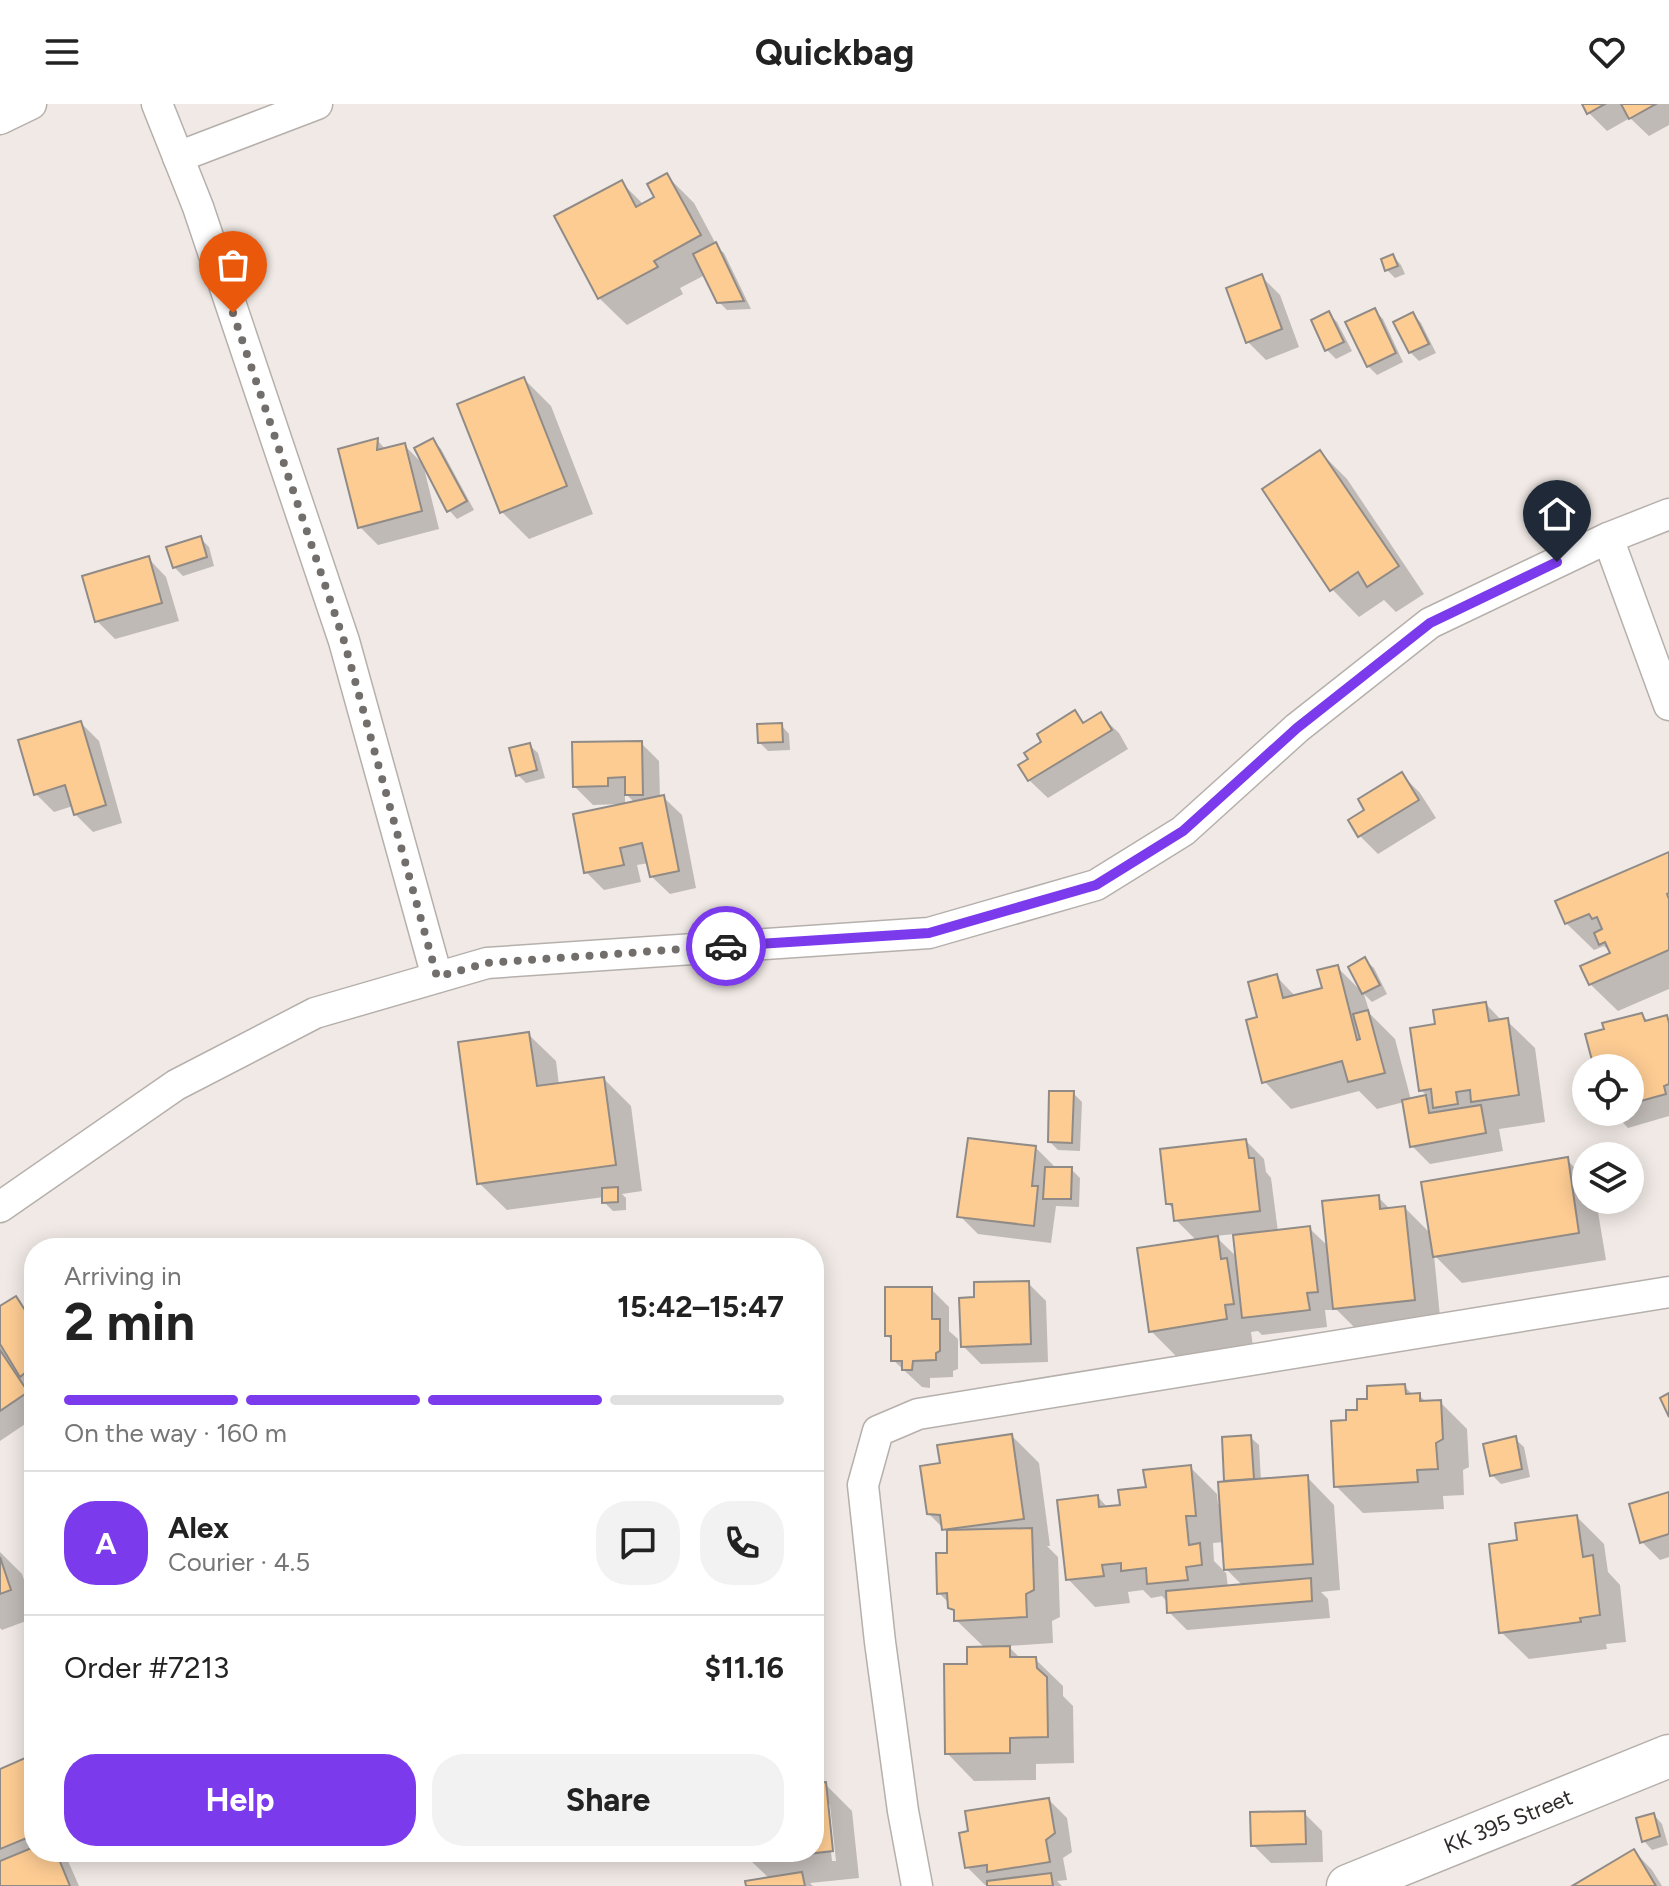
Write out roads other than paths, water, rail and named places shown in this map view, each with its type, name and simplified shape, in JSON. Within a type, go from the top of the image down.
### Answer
[{"type":"street","points":[[0,119],[31,104]]},
{"type":"street","points":[[157,104],[198,207],[344,641],[437,977]]},
{"type":"street","points":[[178,157],[317,104]]},
{"type":"street","points":[[0,1207],[176,1085],[315,1013],[437,977],[487,963],[929,933],[1096,885],[1183,831],[1297,728],[1430,623],[1608,538],[1669,514]]},
{"type":"street","points":[[1608,538],[1669,705]]},
{"type":"street","points":[[917,1886],[903,1811],[880,1642],[863,1485],[878,1431],[918,1414],[1669,1292]]},
{"type":"street","name":"KK 395 Street","points":[[1348,1886],[1669,1756]]}]
